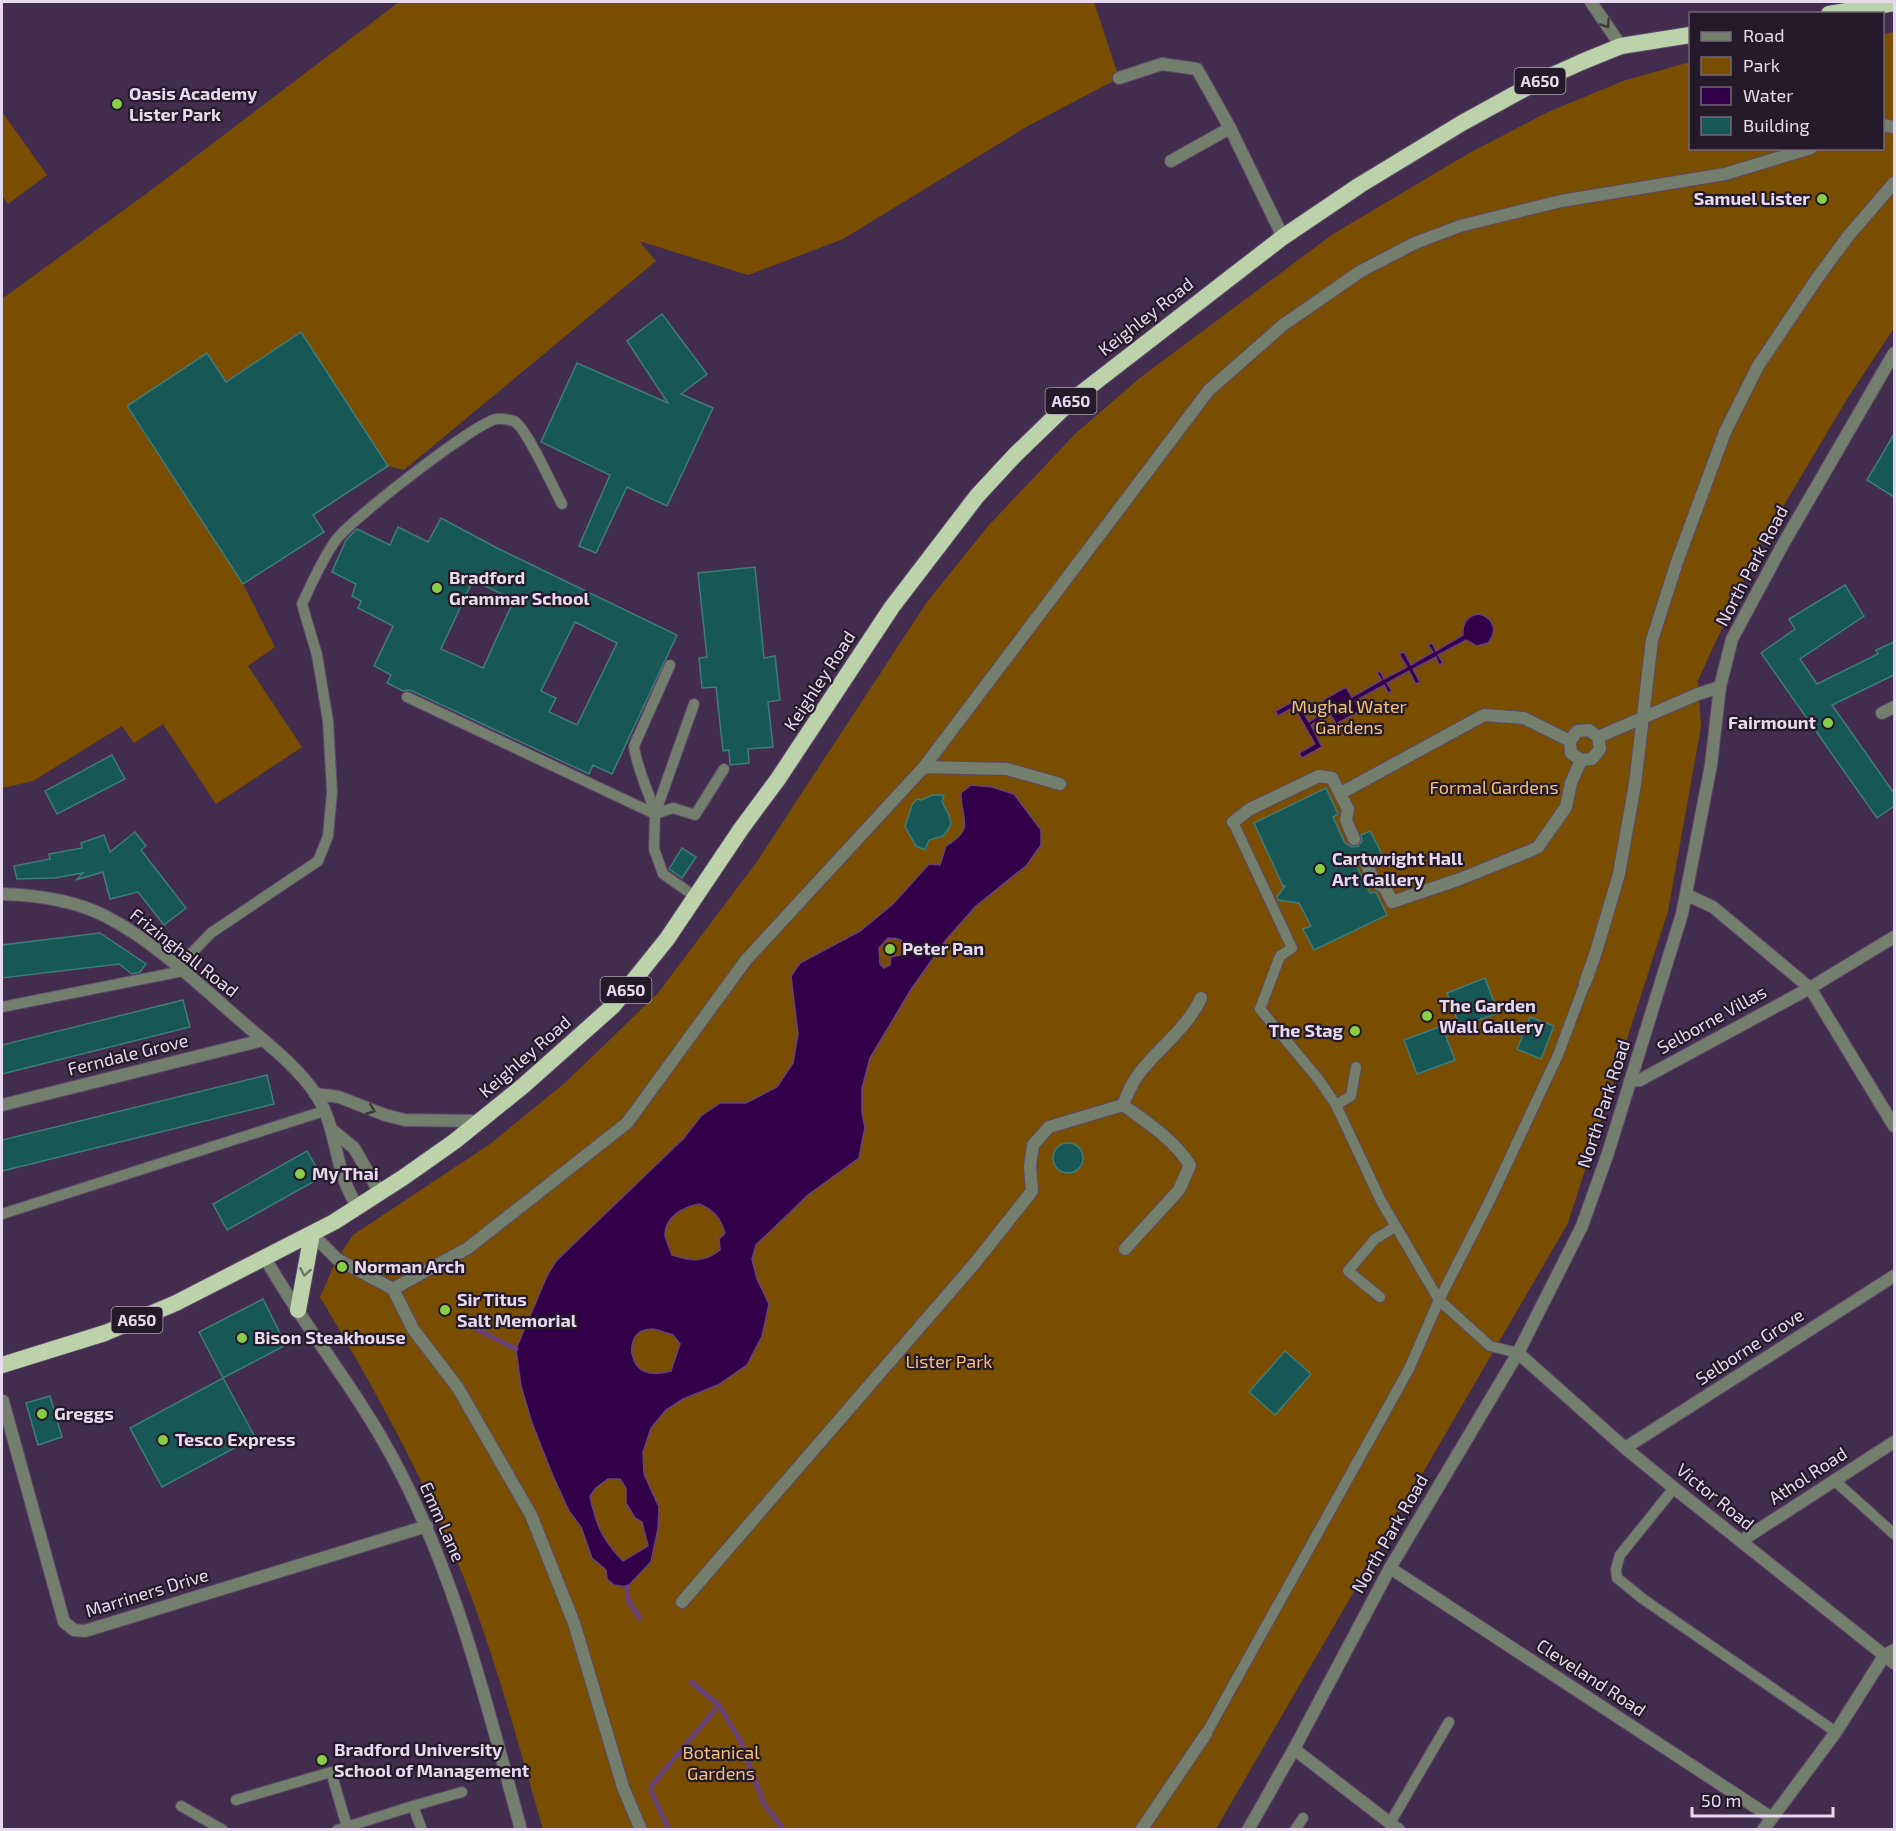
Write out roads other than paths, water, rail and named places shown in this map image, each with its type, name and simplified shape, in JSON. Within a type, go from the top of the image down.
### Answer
[{"type":"highway","points":[[1841,12],[1894,3]]},
{"type":"highway","name":"Keighley Road","points":[[2,1365],[105,1332],[176,1303],[312,1234],[357,1208],[455,1141],[523,1086],[614,1006],[667,939],[741,829],[778,779],[892,607],[977,496],[1016,454],[1071,401],[1283,237],[1360,185],[1462,123],[1535,83],[1621,46],[1689,35]]},
{"type":"highway","points":[[298,1310],[312,1234]]},
{"type":"street","points":[[1591,2],[1621,46]]},
{"type":"street","points":[[1119,78],[1162,64],[1197,69],[1230,128],[1283,237]]},
{"type":"street","points":[[1171,161],[1230,128]]},
{"type":"street","points":[[393,1289],[468,1248],[627,1123],[746,960],[924,767],[1209,390],[1283,325],[1360,271],[1415,243],[1460,226],[1561,201],[1725,174],[1804,150]]},
{"type":"street","points":[[1585,983],[1619,874],[1635,784],[1652,640],[1677,562],[1725,432],[1758,366],[1818,277],[1894,183]]},
{"type":"street","name":"North Park Road","points":[[1248,1830],[1390,1568],[1518,1353],[1582,1226],[1630,1081],[1687,895],[1711,765],[1720,687],[1732,639],[1782,546],[1894,353]]},
{"type":"street","points":[[1598,737],[1698,694],[1720,687]]},
{"type":"street","points":[[1882,712],[1894,707]]},
{"type":"street","points":[[1341,793],[1485,715],[1524,718],[1570,741]]},
{"type":"street","points":[[1583,729],[1598,737],[1600,749],[1592,759],[1581,760],[1571,753],[1570,741],[1572,735],[1583,729]]},
{"type":"street","points":[[1366,863],[1374,881],[1385,888],[1392,902],[1460,879],[1532,850],[1538,847],[1566,807],[1571,783],[1581,760]]},
{"type":"street","points":[[924,767],[1007,769],[1060,784]]},
{"type":"street","points":[[1233,822],[1250,809],[1319,776],[1332,778],[1341,793],[1348,809],[1346,820],[1354,839]]},
{"type":"street","name":"Frizinghall Road","points":[[2,894],[33,895],[70,903],[106,916],[141,938],[181,969],[288,1062],[315,1094],[324,1111],[332,1130],[344,1180],[357,1208]]},
{"type":"street","points":[[1687,895],[1713,907],[1810,987],[1894,1126]]},
{"type":"street","name":"Selborne Villas","points":[[1630,1081],[1640,1080],[1894,938]]},
{"type":"street","points":[[1123,1105],[1138,1074],[1196,1009],[1200,998]]},
{"type":"street","name":"Ferndale Grove","points":[[2,1105],[262,1040]]},
{"type":"street","points":[[315,1094],[339,1097],[385,1115],[405,1120],[479,1122]]},
{"type":"street","points":[[1123,1105],[1180,1149],[1191,1165],[1179,1190],[1125,1249]]},
{"type":"street","points":[[682,1602],[975,1263],[1032,1191],[1030,1166],[1033,1145],[1049,1127],[1123,1105]]},
{"type":"street","name":"Frizinghall Road","points":[[332,1130],[354,1148],[380,1193]]},
{"type":"street","points":[[312,1234],[337,1259],[393,1289],[413,1329],[458,1388],[531,1515],[574,1623],[623,1787],[641,1830]]},
{"type":"street","name":"Emm Lane","points":[[265,1258],[347,1381],[390,1452],[427,1526],[455,1599],[521,1830]]},
{"type":"street","name":"Selborne Grove","points":[[1625,1448],[1894,1276]]},
{"type":"street","name":"Victor Road","points":[[1518,1353],[1625,1448],[1674,1488],[1891,1656]]},
{"type":"street","name":"Marriners Drive","points":[[3,1401],[64,1622],[74,1630],[85,1631],[427,1526]]},
{"type":"street","name":"Athol Road","points":[[1741,1541],[1894,1442]]},
{"type":"street","name":"Cleveland Road","points":[[1390,1568],[1772,1818]]},
{"type":"street","points":[[1763,1830],[1891,1656]]},
{"type":"street","points":[[1141,1830],[1206,1734]]},
{"type":"street","points":[[1293,1749],[1395,1826]]},
{"type":"lane","points":[[2,1007],[181,969],[211,933],[318,861],[327,836],[332,792],[328,721],[317,655],[302,604],[337,538],[360,517],[442,453],[477,429],[497,419],[514,421],[524,431],[562,504]]},
{"type":"lane","points":[[655,814],[636,759],[634,746],[670,666]]},
{"type":"lane","points":[[407,697],[655,814],[673,808],[695,815],[724,769]]},
{"type":"lane","points":[[694,704],[655,814],[654,849],[663,874],[696,897]]},
{"type":"lane","points":[[1233,822],[1293,948],[1280,956],[1260,1009],[1319,1080],[1336,1105],[1395,1227],[1439,1300],[1490,1346],[1518,1353]]},
{"type":"lane","points":[[1206,1734],[1409,1369],[1439,1300],[1491,1198],[1558,1055],[1585,983]]},
{"type":"lane","points":[[1336,1105],[1351,1096],[1356,1066]]},
{"type":"lane","points":[[2,1214],[324,1111]]},
{"type":"lane","points":[[1380,1297],[1348,1271],[1375,1239],[1395,1227]]},
{"type":"lane","points":[[1834,1479],[1894,1534]]},
{"type":"lane","points":[[1674,1488],[1620,1556],[1616,1569],[1617,1578],[1643,1599],[1836,1732]]},
{"type":"lane","points":[[1395,1826],[1449,1722]]},
{"type":"lane","points":[[236,1800],[331,1772],[342,1828],[462,1792]]},
{"type":"lane","points":[[182,1806],[223,1830]]},
{"type":"lane","points":[[413,1806],[422,1830]]},
{"type":"lane","points":[[1295,1830],[1303,1818]]},
{"type":"water","points":[[1479,614],[1493,625],[1493,634],[1488,643],[1477,646],[1466,640],[1438,655],[1443,663],[1439,665],[1436,657],[1413,669],[1420,682],[1416,684],[1409,671],[1387,683],[1392,691],[1388,693],[1384,685],[1355,701],[1360,711],[1336,724],[1330,714],[1311,725],[1322,747],[1302,758],[1299,753],[1315,744],[1294,707],[1278,716],[1275,711],[1296,700],[1309,722],[1328,710],[1323,700],[1346,687],[1352,697],[1382,680],[1377,673],[1380,671],[1384,679],[1407,667],[1399,654],[1404,652],[1411,665],[1433,652],[1428,645],[1432,643],[1436,651],[1463,635],[1466,621],[1471,616]]},
{"type":"water","points":[[971,785],[992,787],[1014,794],[1041,830],[1041,845],[1027,865],[975,907],[946,940],[912,988],[870,1058],[862,1088],[862,1113],[865,1127],[859,1158],[808,1195],[756,1245],[752,1259],[757,1279],[769,1304],[762,1336],[747,1365],[718,1385],[683,1399],[666,1410],[651,1428],[643,1452],[644,1474],[659,1507],[658,1529],[651,1562],[627,1587],[614,1585],[607,1579],[606,1570],[592,1558],[581,1527],[569,1511],[532,1423],[521,1386],[516,1349],[547,1276],[556,1261],[684,1138],[701,1116],[720,1103],[746,1103],[777,1087],[793,1063],[798,1034],[791,976],[800,963],[860,931],[893,904],[929,864],[940,865],[946,846],[955,840],[964,829],[961,793]],"holes":[[[888,938],[892,938],[902,941],[908,949],[905,954],[891,957],[890,965],[884,968],[880,964],[879,948]],[[699,1204],[709,1209],[719,1218],[725,1233],[719,1239],[720,1250],[697,1260],[672,1255],[665,1235],[672,1218],[693,1205]],[[654,1329],[673,1335],[680,1344],[671,1371],[655,1374],[646,1372],[634,1360],[633,1342],[640,1332]],[[608,1479],[620,1479],[626,1488],[626,1503],[635,1518],[642,1522],[648,1546],[623,1561],[605,1538],[595,1515],[590,1496]]]},
{"type":"waterway","points":[[469,1325],[516,1349]]},
{"type":"waterway","points":[[627,1587],[628,1600],[640,1618]]},
{"type":"waterway","points":[[691,1682],[719,1705],[740,1740],[764,1804],[784,1830]]},
{"type":"waterway","points":[[669,1830],[651,1791],[652,1785],[719,1705]]},
{"type":"place","name":"Oasis Academy Lister Park","points":[[117,104]]},
{"type":"place","name":"Samuel Lister","points":[[1822,199]]},
{"type":"place","name":"Bradford Grammar School","points":[[437,588]]},
{"type":"place","name":"Fairmount","points":[[1828,723]]},
{"type":"place","name":"Cartwright Hall Art Gallery","points":[[1320,869]]},
{"type":"place","name":"Peter Pan","points":[[890,949]]},
{"type":"place","name":"The Garden Wall Gallery","points":[[1427,1016]]},
{"type":"place","name":"The Stag","points":[[1355,1031]]},
{"type":"place","name":"My Thai","points":[[300,1174]]},
{"type":"place","name":"Norman Arch","points":[[342,1267]]},
{"type":"place","name":"Sir Titus Salt Memorial","points":[[445,1310]]},
{"type":"place","name":"Bison Steakhouse","points":[[242,1338]]},
{"type":"place","name":"Greggs","points":[[42,1414]]},
{"type":"place","name":"Tesco Express","points":[[163,1440]]},
{"type":"place","name":"Bradford University School of Management","points":[[322,1760]]},
{"type":"park label","name":"Mughal Water Gardens","points":[[1349,717]]},
{"type":"park label","name":"Formal Gardens","points":[[1494,788]]},
{"type":"park label","name":"Lister Park","points":[[949,1362]]},
{"type":"park label","name":"Botanical Gardens","points":[[721,1763]]}]
